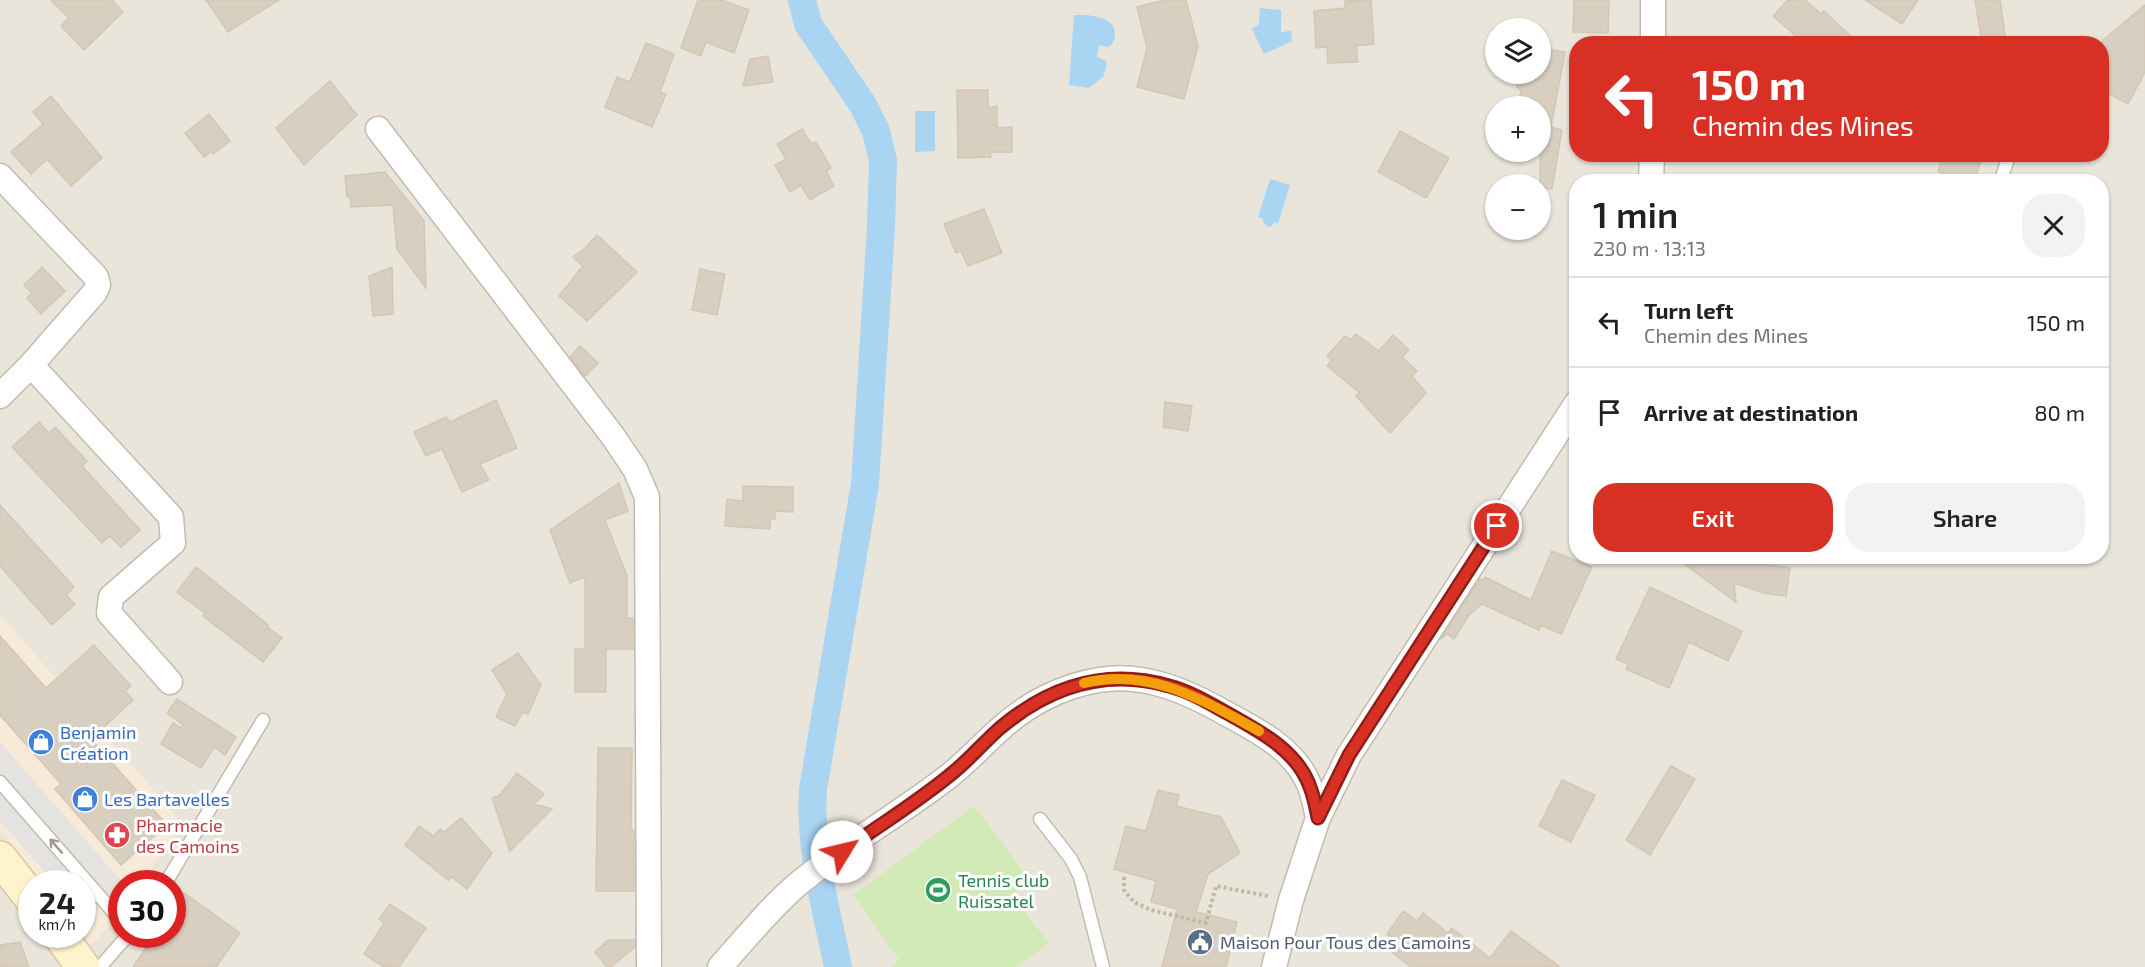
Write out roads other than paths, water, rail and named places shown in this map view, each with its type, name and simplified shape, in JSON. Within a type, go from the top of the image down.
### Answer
[{"type":"street","points":[[1653,0],[1653,36]]},
{"type":"street","points":[[378,129],[612,435],[635,469],[647,497],[649,967]]},
{"type":"street","points":[[0,176],[96,277],[98,285],[95,292],[31,365],[0,396]]},
{"type":"street","points":[[31,365],[171,517],[173,543],[111,597],[109,613],[170,682]]},
{"type":"street","points":[[1274,967],[1318,818],[1349,755],[1569,415]]},
{"type":"street","points":[[720,967],[771,910],[798,884],[950,775],[1001,727],[1037,702],[1065,688],[1100,679],[1130,678],[1170,686],[1205,701],[1261,732],[1296,761],[1310,786],[1318,818]]},
{"type":"street","points":[[0,858],[18,881]]},
{"type":"lane","points":[[173,870],[263,720]]},
{"type":"lane","points":[[0,782],[108,906]]},
{"type":"lane","points":[[1040,819],[1071,859],[1080,877],[1103,967]]},
{"type":"lane","points":[[100,967],[117,948]]},
{"type":"water","points":[[1260,8],[1281,10],[1281,32],[1291,31],[1292,41],[1264,54],[1252,29],[1259,24]]},
{"type":"water","points":[[1074,15],[1100,17],[1111,23],[1114,28],[1115,36],[1112,44],[1109,47],[1099,45],[1097,57],[1105,60],[1107,64],[1103,77],[1089,88],[1069,85]]},
{"type":"water","points":[[915,111],[935,111],[935,151],[915,152]]},
{"type":"water","points":[[1270,179],[1290,185],[1278,223],[1274,222],[1268,227],[1263,219],[1258,217]]},
{"type":"waterway","points":[[802,0],[808,24],[863,105],[876,131],[883,161],[865,484],[813,789],[812,811],[816,856],[838,967]]},
{"type":"place","name":"Benjamin Création","points":[[41,742]]},
{"type":"place","name":"Les Bartavelles","points":[[85,799]]},
{"type":"place","name":"Pharmacie des Camoins","points":[[117,835]]},
{"type":"place","name":"Tennis club Ruissatel","points":[[938,890]]},
{"type":"place","name":"Maison Pour Tous des Camoins","points":[[1200,942]]}]
